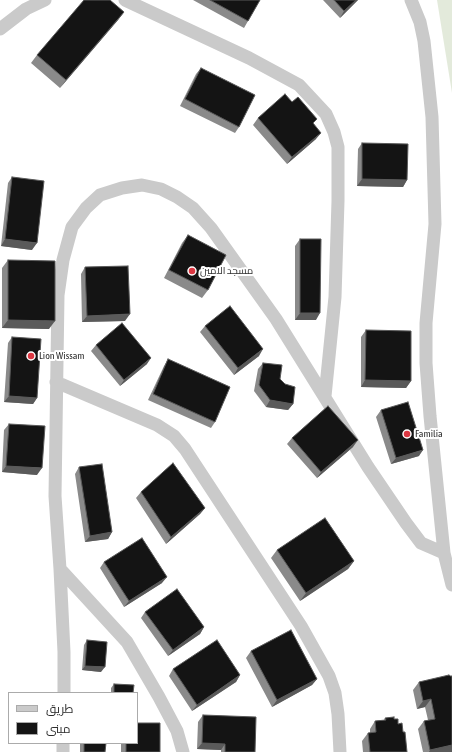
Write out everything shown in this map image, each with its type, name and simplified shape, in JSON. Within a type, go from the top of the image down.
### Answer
[{"type":"street","points":[[0,29],[26,9],[45,0]]},
{"type":"street","points":[[125,0],[249,58],[299,84],[326,114],[334,132],[338,147],[338,201],[335,297],[325,396]]},
{"type":"street","points":[[411,0],[420,22],[424,42],[432,117],[435,224],[426,323],[426,363],[444,553],[452,585]]},
{"type":"street","points":[[64,692],[64,652],[55,496],[58,295],[62,260],[72,227],[86,208],[100,195],[122,188],[142,185],[161,189],[177,197],[193,208],[211,228],[276,319],[368,467],[406,523],[421,543],[444,553]]},
{"type":"street","points":[[56,382],[157,425],[174,436],[185,449],[301,626],[329,676],[338,714],[340,752]]},
{"type":"street","points":[[60,569],[127,642],[160,697],[177,731],[183,752]]},
{"type":"green space","points":[[437,0],[452,0],[452,93]]},
{"type":"building","points":[[84,0],[110,0],[124,12],[66,80],[37,55]]},
{"type":"building","points":[[210,0],[260,0],[248,21]]},
{"type":"building","points":[[334,0],[356,0],[344,11]]},
{"type":"building","points":[[201,68],[255,95],[239,127],[185,99]]},
{"type":"building","points":[[285,94],[292,102],[298,97],[317,119],[313,123],[321,133],[292,157],[258,118]]},
{"type":"building","points":[[362,143],[408,144],[407,180],[362,179]]},
{"type":"building","points":[[12,177],[44,181],[37,243],[5,239]]},
{"type":"building","name":"مسجد الامين","points":[[188,235],[226,255],[208,290],[169,270]]},
{"type":"building","points":[[300,239],[321,239],[320,313],[300,313]]},
{"type":"building","points":[[8,260],[55,261],[55,321],[8,320]]},
{"type":"building","points":[[128,266],[130,314],[87,316],[85,267]]},
{"type":"building","points":[[230,306],[263,349],[238,368],[205,326]]},
{"type":"building","points":[[122,323],[151,358],[124,380],[96,345]]},
{"type":"building","points":[[366,330],[411,331],[411,381],[365,380]]},
{"type":"building","points":[[12,337],[41,339],[37,398],[9,396]]},
{"type":"building","points":[[168,359],[230,387],[215,422],[153,394]]},
{"type":"building","points":[[263,363],[282,365],[280,379],[285,384],[295,387],[293,404],[270,400],[259,385]]},
{"type":"building","points":[[408,402],[423,450],[396,458],[381,410]]},
{"type":"building","points":[[328,406],[358,440],[321,472],[292,438]]},
{"type":"building","points":[[9,424],[45,426],[42,468],[6,466]]},
{"type":"building","points":[[173,463],[205,508],[171,537],[141,492]]},
{"type":"building","points":[[102,464],[112,532],[90,536],[79,467]]},
{"type":"building","points":[[325,518],[354,561],[306,593],[277,550]]},
{"type":"building","points":[[142,538],[167,577],[129,601],[104,562]]},
{"type":"building","points":[[177,589],[204,627],[173,650],[145,612]]},
{"type":"building","points":[[291,630],[317,679],[277,700],[251,651]]},
{"type":"building","points":[[87,640],[107,642],[105,667],[85,666]]},
{"type":"building","points":[[217,640],[240,675],[197,705],[173,669]]},
{"type":"building","points":[[449,675],[452,676],[452,745],[430,750],[424,721],[435,719],[431,699],[423,701],[419,682]]},
{"type":"building","points":[[114,684],[134,685],[133,692],[114,692]]},
{"type":"building","points":[[203,715],[256,717],[255,752],[225,752],[225,744],[202,743]]},
{"type":"building","points":[[394,717],[394,719],[398,719],[398,724],[402,723],[403,732],[405,732],[407,752],[370,752],[368,733],[376,732],[375,721],[386,720],[385,718]]},
{"type":"building","points":[[138,723],[160,723],[160,752],[126,752],[126,744],[138,744]]},
{"type":"building","points":[[84,744],[106,744],[105,752],[84,752]]},
{"type":"place","name":"مسجد الامين","points":[[192,271]]},
{"type":"place","name":"Lion Wissam","points":[[31,356]]},
{"type":"place","name":"Familia","points":[[407,434]]}]
